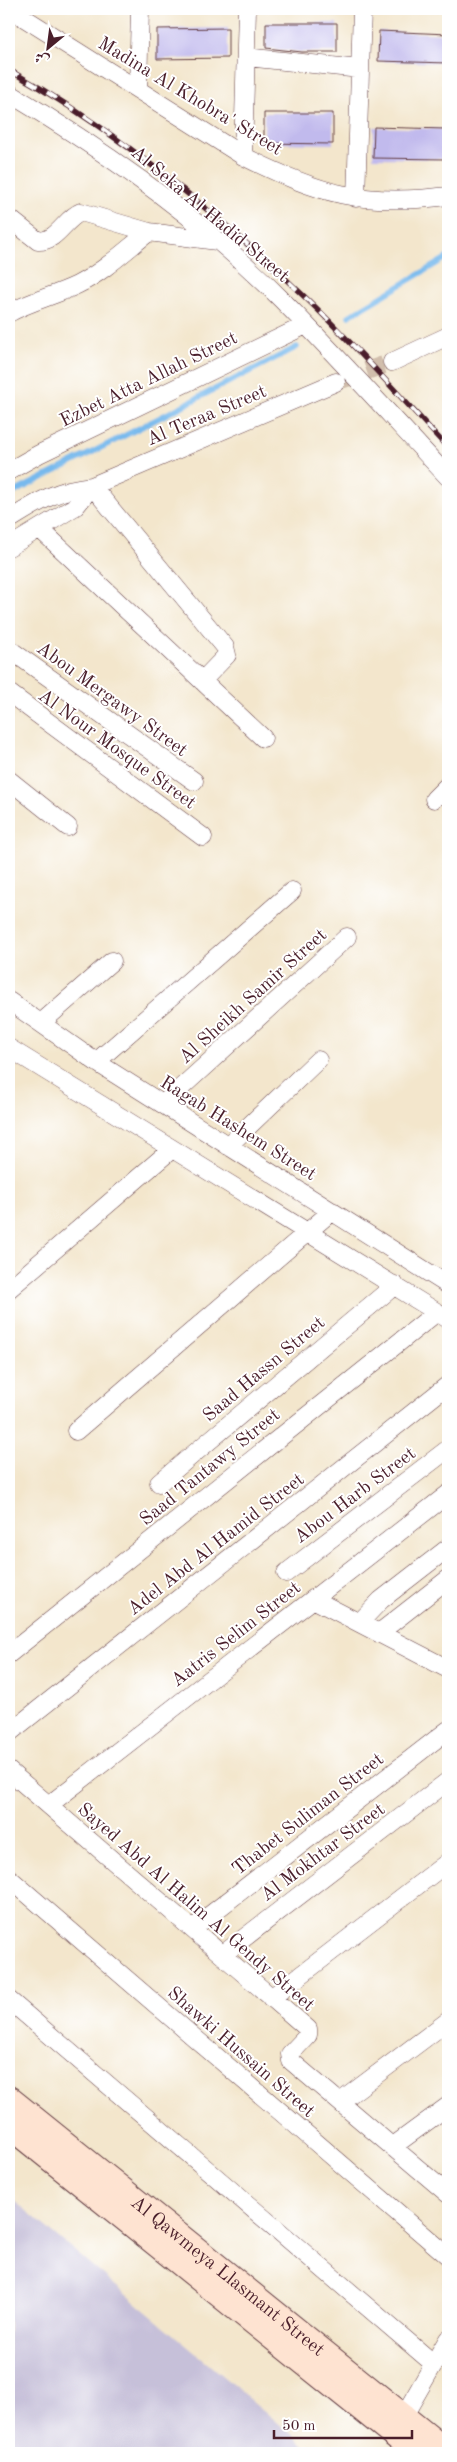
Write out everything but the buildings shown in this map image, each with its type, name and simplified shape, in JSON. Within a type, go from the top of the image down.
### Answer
[{"type":"main road","name":"Al Qawmeya Llasmant Street","points":[[9,2098],[398,2426],[416,2453]]},
{"type":"main road","name":"Al Qawmeya Llasmant Street","points":[[9,2126],[398,2426],[448,2452]]},
{"type":"street","name":"Madina Al Khobra' Street","points":[[10,9],[243,156],[317,189],[356,198],[408,201],[448,196]]},
{"type":"street","points":[[138,89],[140,9]]},
{"type":"street","points":[[243,156],[247,9]]},
{"type":"street","points":[[356,198],[362,9]]},
{"type":"street","points":[[246,57],[360,69]]},
{"type":"street","name":"Al Seka Al Hadid Street","points":[[9,93],[79,136],[146,184],[217,241],[282,300],[448,477]]},
{"type":"street","points":[[13,228],[42,241],[50,238],[71,217],[81,212],[149,232],[217,241]]},
{"type":"street","points":[[9,313],[90,277],[149,232]]},
{"type":"street","name":"Ezbet Atta Allah Street","points":[[9,471],[39,454],[306,325]]},
{"type":"street","points":[[392,362],[448,336]]},
{"type":"street","name":"Al Teraa Street","points":[[9,520],[66,489],[92,486],[336,382]]},
{"type":"street","points":[[92,486],[225,647],[227,655],[202,682]]},
{"type":"street","name":"Al Teraa Street","points":[[9,547],[76,506],[92,486]]},
{"type":"street","points":[[40,529],[263,738]]},
{"type":"street","name":"Abou Mergawy Street","points":[[9,649],[194,781]]},
{"type":"street","name":"Al Nour Mosque Street","points":[[9,693],[203,837]]},
{"type":"street","points":[[9,780],[68,827]]},
{"type":"street","points":[[434,799],[448,785]]},
{"type":"street","points":[[96,1062],[292,891]]},
{"type":"street","name":"Al Sheikh Samir Street","points":[[163,1104],[347,937]]},
{"type":"street","points":[[41,1023],[112,961]]},
{"type":"street","name":"Ragab Hashem Street","points":[[9,1000],[96,1062],[448,1285]]},
{"type":"street","points":[[10,1051],[395,1285],[442,1316]]},
{"type":"street","points":[[228,1146],[318,1060]]},
{"type":"street","points":[[9,1289],[172,1149]]},
{"type":"street","points":[[76,1431],[332,1211]]},
{"type":"street","name":"Saad Hassn Street","points":[[159,1483],[395,1285]]},
{"type":"street","name":"Saad Tantawy Street","points":[[9,1654],[442,1316]]},
{"type":"street","name":"Adel Abd Al Hamid Street","points":[[9,1733],[448,1385]]},
{"type":"street","name":"Abou Harb Street","points":[[286,1574],[448,1449]]},
{"type":"street","name":"Aatris Selim Street","points":[[48,1805],[448,1494]]},
{"type":"street","points":[[360,1622],[381,1600],[448,1548]]},
{"type":"street","points":[[379,1633],[448,1579]]},
{"type":"street","points":[[313,1599],[448,1669]]},
{"type":"street","name":"Thabet Suliman Street","points":[[192,1929],[448,1730]]},
{"type":"street","name":"Sayed Abd Al Halim Al Gendy Street","points":[[11,1777],[48,1805],[308,2031],[308,2035],[290,2054],[290,2060],[448,2194]]},
{"type":"street","name":"Al Mokhtar Street","points":[[222,1955],[448,1782]]},
{"type":"street","points":[[271,1998],[448,1862]]},
{"type":"street","name":"Shawki Hussain Street","points":[[9,1878],[448,2256]]},
{"type":"street","points":[[9,2000],[440,2361]]},
{"type":"street","points":[[340,2102],[448,2021]]},
{"type":"street","points":[[392,2147],[448,2106]]},
{"type":"street","points":[[398,2426],[440,2361],[448,2339]]},
{"type":"shaded area","points":[[9,2196],[314,2453],[9,2453]]},
{"type":"waterway","points":[[349,316],[448,257]]},
{"type":"waterway","points":[[9,495],[297,347]]},
{"type":"tunnel","points":[[341,380],[392,362]]},
{"type":"railway","points":[[9,70],[89,119],[202,205],[326,318],[448,448]]}]
